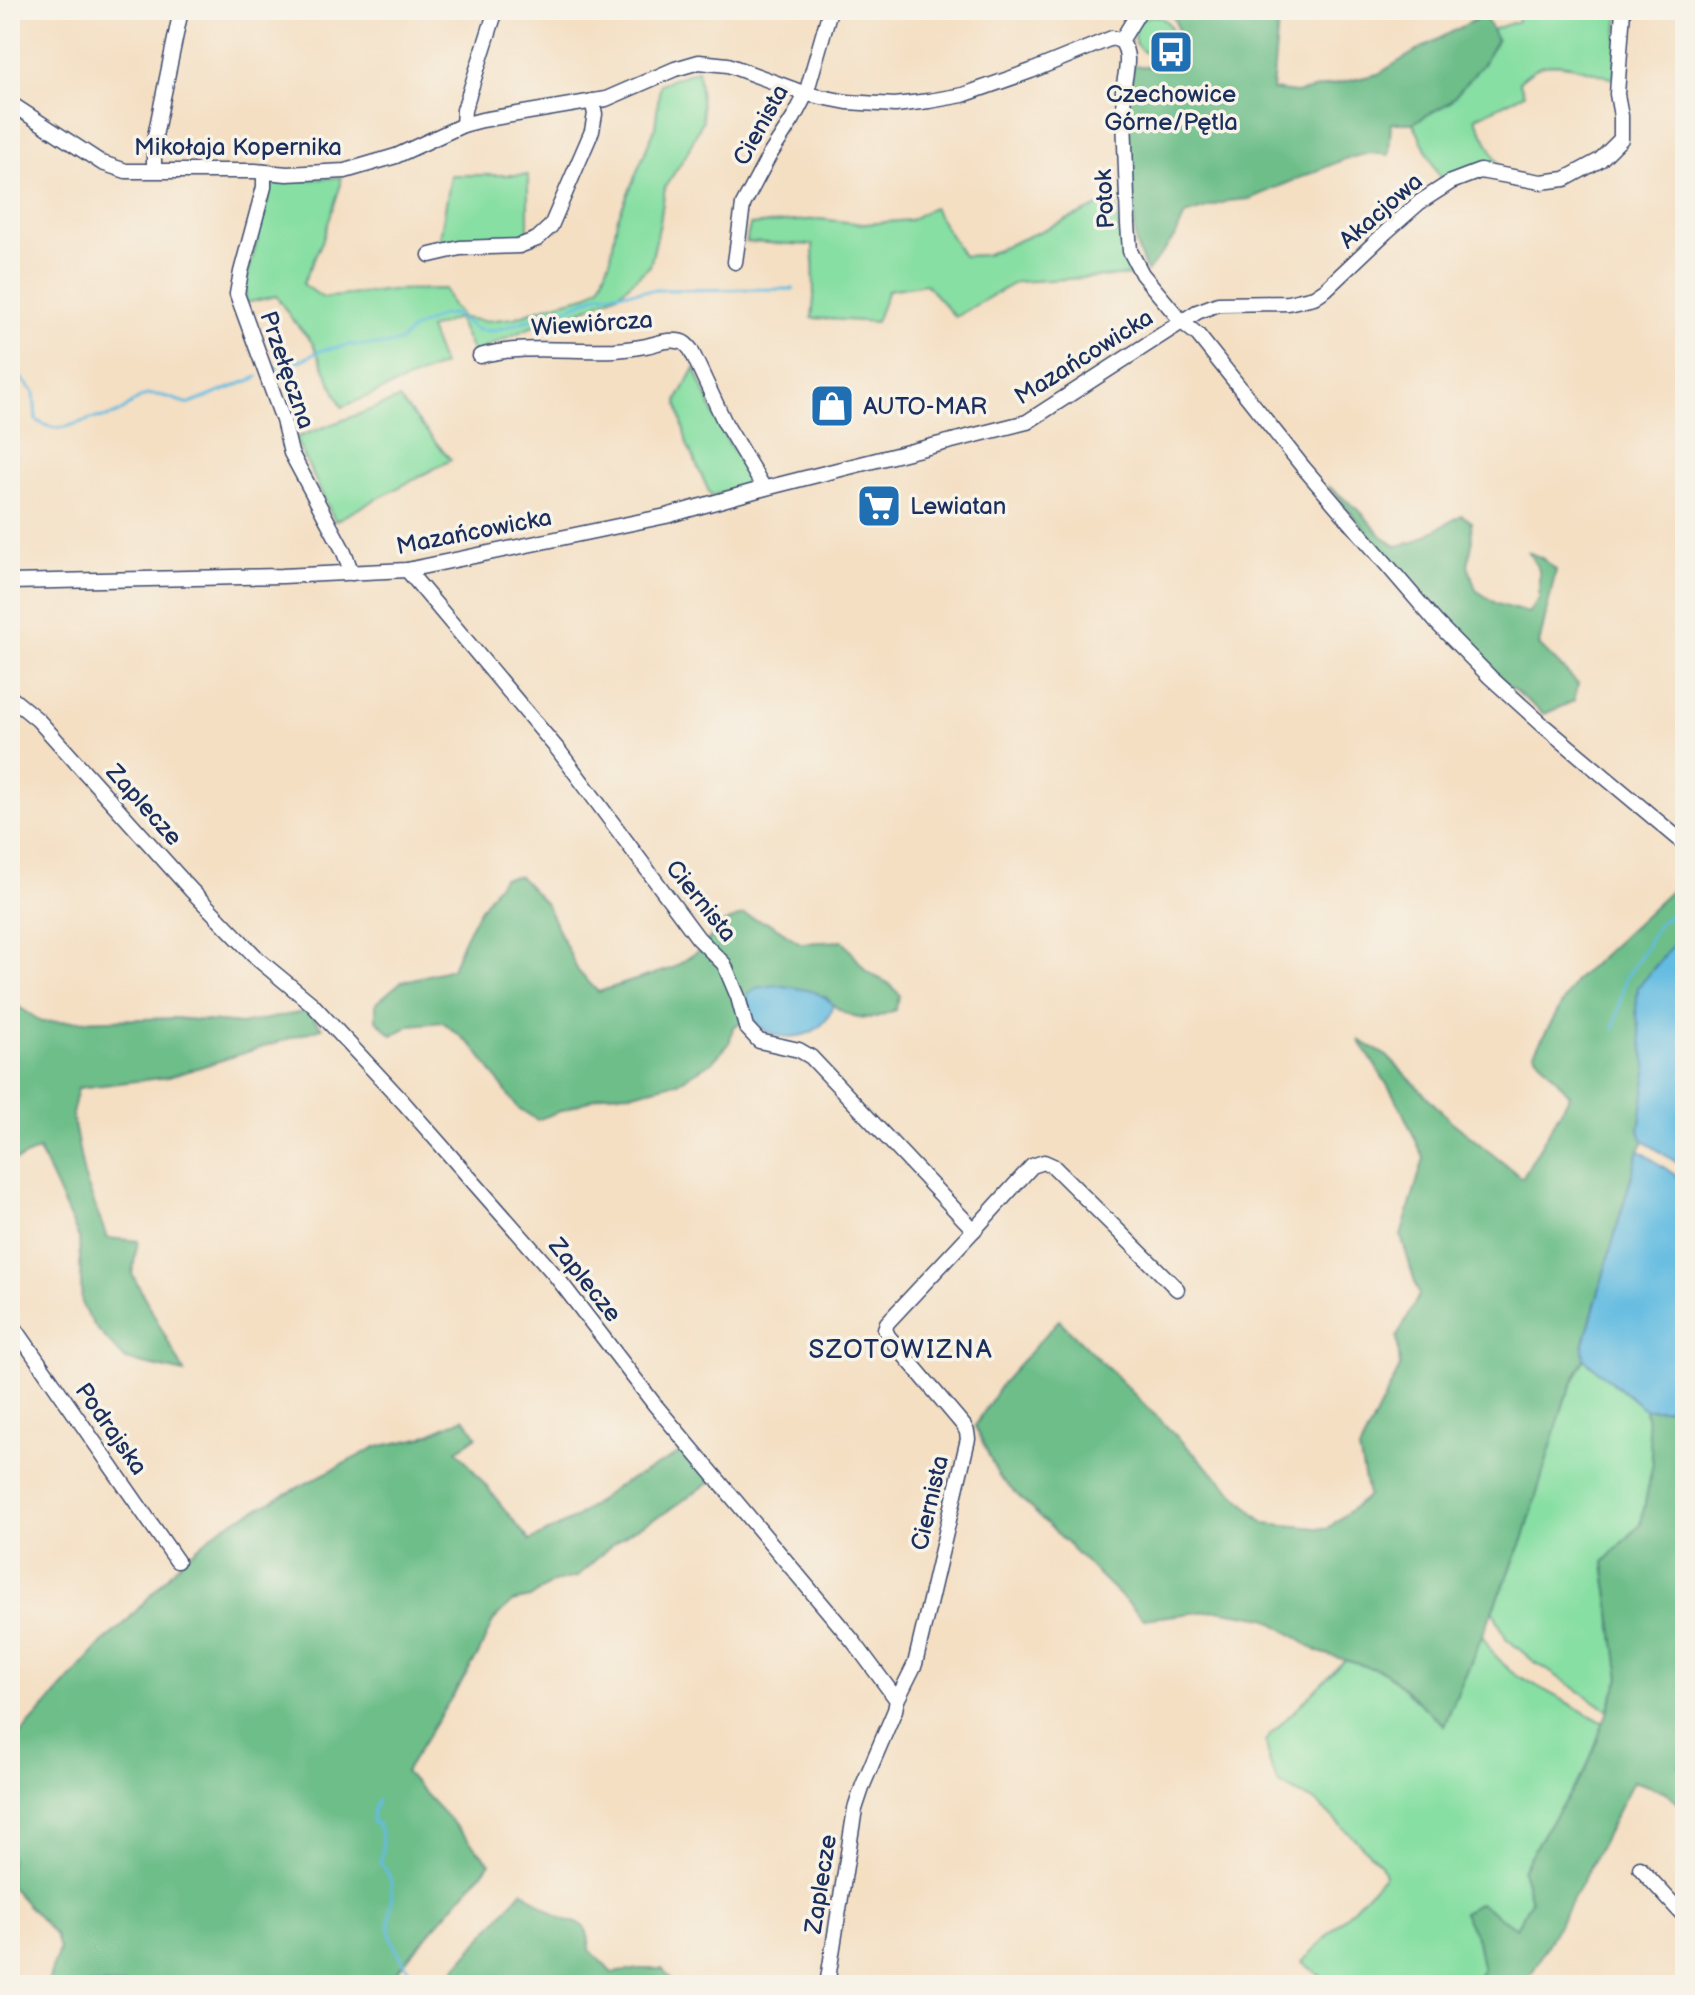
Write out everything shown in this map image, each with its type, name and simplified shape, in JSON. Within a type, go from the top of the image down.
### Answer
[{"type":"street","points":[[154,170],[154,141],[181,10]]},
{"type":"street","points":[[463,125],[464,110],[496,10]]},
{"type":"street","name":"Cienista","points":[[735,262],[743,205],[806,94],[830,10]]},
{"type":"street","name":"Akacjowa","points":[[1182,322],[1218,304],[1288,303],[1314,297],[1420,202],[1451,182],[1480,171],[1541,182],[1565,179],[1600,160],[1621,139],[1617,94],[1623,10]]},
{"type":"street","points":[[1121,41],[1139,11]]},
{"type":"street","name":"Mikołaja Kopernika","points":[[10,103],[102,163],[126,171],[320,174],[365,167],[463,125],[482,120],[606,99],[699,62],[728,65],[806,94],[847,102],[895,105],[977,90],[1112,38],[1121,41]]},
{"type":"street","name":"Potok","points":[[1121,41],[1127,50],[1123,91],[1130,251],[1142,274],[1182,322]]},
{"type":"street","points":[[430,255],[460,248],[519,246],[537,239],[551,226],[592,131],[595,114],[592,101]]},
{"type":"street","name":"Przełęczna","points":[[264,172],[264,187],[237,294],[283,420],[291,453],[352,573]]},
{"type":"street","name":"Mazańcowicka","points":[[13,578],[267,577],[407,570],[666,516],[764,488],[1027,422],[1182,322],[1198,335],[1303,467],[1436,622],[1511,697],[1685,844]]},
{"type":"street","name":"Wiewiórcza","points":[[480,356],[551,349],[613,350],[680,341],[691,350],[725,423],[764,488]]},
{"type":"street","name":"Ciernista","points":[[407,570],[559,751],[698,938],[724,964],[746,1027],[759,1041],[799,1050],[811,1057],[974,1230]]},
{"type":"street","name":"Zaplecze","points":[[10,697],[38,720],[191,890],[260,961],[312,1004],[404,1103],[555,1275],[655,1405],[853,1641],[897,1700],[855,1809],[827,1985]]},
{"type":"street","name":"Ciernista","points":[[897,1700],[915,1664],[968,1439],[964,1426],[888,1336],[885,1329],[887,1323],[1032,1166],[1044,1162],[1053,1166],[1177,1289]]},
{"type":"street","name":"Podrajska","points":[[10,1321],[177,1561]]},
{"type":"street","points":[[1640,1868],[1685,1917]]},
{"type":"green space","points":[[1168,10],[1279,10],[1272,90],[1296,93],[1378,74],[1484,15],[1497,40],[1483,64],[1450,102],[1413,123],[1391,123],[1389,155],[1370,153],[1345,159],[1249,199],[1228,201],[1185,215],[1176,235],[1147,272],[1136,245],[1127,118],[1132,65],[1151,67],[1172,58],[1178,33],[1176,22]]},
{"type":"green space","points":[[1518,10],[1619,10],[1614,79],[1568,66],[1535,68],[1519,81],[1524,94],[1475,118],[1500,167],[1477,164],[1442,182],[1413,123],[1450,102],[1496,41],[1491,30],[1518,21]]},
{"type":"green space","points":[[1153,16],[1167,21],[1172,35],[1167,49],[1153,54],[1139,49],[1134,35],[1139,21]]},
{"type":"green space","points":[[698,70],[703,120],[686,155],[665,187],[650,266],[618,294],[473,353],[457,318],[429,329],[443,365],[342,407],[312,342],[276,296],[246,303],[245,285],[273,180],[341,177],[323,239],[303,284],[323,298],[391,290],[445,289],[452,306],[463,318],[484,321],[514,318],[586,296],[600,286],[611,257],[617,220],[655,128],[660,84]]},
{"type":"green space","points":[[451,175],[528,175],[528,235],[439,243]]},
{"type":"green space","points":[[1115,199],[1122,250],[1134,275],[1016,282],[955,317],[926,284],[888,290],[876,322],[812,318],[813,245],[746,242],[750,225],[819,219],[865,224],[910,220],[933,207],[963,256],[985,255]]},
{"type":"green space","points":[[695,368],[718,425],[753,484],[711,496],[687,444],[677,401]]},
{"type":"green space","points":[[399,399],[451,460],[335,521],[295,438]]},
{"type":"green space","points":[[1328,486],[1359,510],[1381,535],[1396,546],[1414,542],[1462,515],[1471,522],[1472,544],[1468,565],[1476,590],[1497,604],[1528,613],[1539,599],[1539,570],[1528,552],[1542,558],[1556,570],[1539,645],[1578,684],[1574,701],[1544,714],[1493,673],[1439,618]]},
{"type":"green space","points":[[519,876],[546,904],[578,971],[598,992],[673,968],[700,950],[721,924],[743,915],[771,924],[800,943],[843,941],[867,972],[888,983],[900,995],[895,1010],[875,1017],[854,1016],[841,1011],[826,997],[747,1006],[751,1018],[733,1027],[729,1044],[712,1062],[678,1082],[633,1093],[606,1094],[537,1120],[517,1107],[474,1047],[443,1022],[411,1025],[392,1035],[376,1020],[376,1003],[401,982],[452,969],[473,921],[494,889],[503,878]]},
{"type":"green space","points":[[1685,878],[1685,931],[1638,987],[1636,1011],[1647,1071],[1639,1131],[1644,1141],[1583,1346],[1584,1359],[1565,1399],[1523,1540],[1444,1725],[1385,1672],[1319,1652],[1266,1618],[1217,1610],[1144,1619],[999,1477],[975,1426],[1002,1383],[1059,1320],[1264,1523],[1327,1529],[1368,1496],[1359,1450],[1400,1367],[1397,1337],[1419,1295],[1401,1236],[1424,1158],[1398,1102],[1359,1040],[1387,1056],[1451,1121],[1522,1178],[1570,1095],[1534,1053],[1575,981]]},
{"type":"green space","points":[[10,1001],[42,1022],[175,1018],[241,1024],[308,1011],[322,1028],[169,1077],[78,1088],[72,1114],[84,1176],[107,1238],[138,1241],[132,1274],[185,1373],[126,1360],[95,1327],[82,1305],[79,1238],[39,1150],[10,1163]]},
{"type":"green space","points":[[1584,1359],[1645,1409],[1653,1463],[1641,1524],[1604,1563],[1620,1678],[1608,1710],[1532,1660],[1506,1638],[1493,1611],[1523,1540],[1565,1399]]},
{"type":"green space","points":[[1685,1392],[1685,1762],[1679,1765],[1685,1772],[1685,1810],[1666,1792],[1633,1781],[1584,1878],[1523,1985],[1473,1985],[1483,1971],[1477,1940],[1463,1913],[1479,1903],[1516,1928],[1531,1900],[1522,1870],[1586,1770],[1620,1678],[1604,1562],[1641,1524],[1653,1463],[1645,1409],[1673,1405]]},
{"type":"green space","points":[[464,1418],[477,1436],[457,1450],[530,1541],[574,1519],[616,1487],[688,1449],[713,1480],[665,1513],[631,1531],[577,1577],[553,1582],[530,1598],[512,1602],[493,1621],[478,1655],[405,1772],[490,1863],[385,1985],[47,1985],[59,1949],[55,1935],[10,1886],[10,1746],[104,1641],[125,1623],[185,1558],[220,1528],[376,1447],[421,1438]]},
{"type":"green space","points":[[1482,1635],[1491,1651],[1510,1671],[1604,1723],[1586,1770],[1522,1870],[1531,1900],[1516,1929],[1479,1904],[1464,1913],[1477,1940],[1483,1971],[1473,1985],[1333,1985],[1302,1962],[1385,1875],[1381,1864],[1316,1802],[1279,1784],[1270,1764],[1266,1742],[1345,1660],[1385,1672],[1444,1725]]},
{"type":"green space","points":[[523,1890],[554,1914],[584,1927],[590,1950],[612,1973],[663,1969],[672,1981],[670,1985],[441,1985]]},
{"type":"water","points":[[1685,931],[1685,1168],[1644,1141],[1639,1131],[1647,1071],[1636,1011],[1638,987]]},
{"type":"water","points":[[776,985],[807,990],[828,1000],[833,1005],[826,1020],[800,1036],[769,1033],[757,1024],[749,1012],[748,995],[756,988]]},
{"type":"water","points":[[1639,1150],[1685,1182],[1685,1392],[1681,1399],[1666,1409],[1645,1409],[1584,1359],[1583,1347]]},
{"type":"waterway","points":[[272,369],[300,361],[322,350],[399,342],[413,329],[442,315],[453,314],[477,330],[493,331],[601,294],[658,290],[793,289]]},
{"type":"waterway","points":[[10,375],[19,376],[34,392],[36,420],[59,428],[114,415],[147,395],[164,396],[190,404],[258,377]]},
{"type":"waterway","points":[[1614,1029],[1625,979],[1659,923],[1685,906]]},
{"type":"waterway","points":[[378,1800],[372,1822],[378,1824],[382,1848],[380,1863],[387,1871],[392,1887],[391,1937],[411,1973],[408,1985]]},
{"type":"place","name":"Czechowice Górne/Pętla","points":[[1171,52]]},
{"type":"place","name":"AUTO-MAR","points":[[832,406]]},
{"type":"place","name":"Lewiatan","points":[[879,506]]},
{"type":"district","name":"SZOTOWIZNA","points":[[901,1350]]}]
